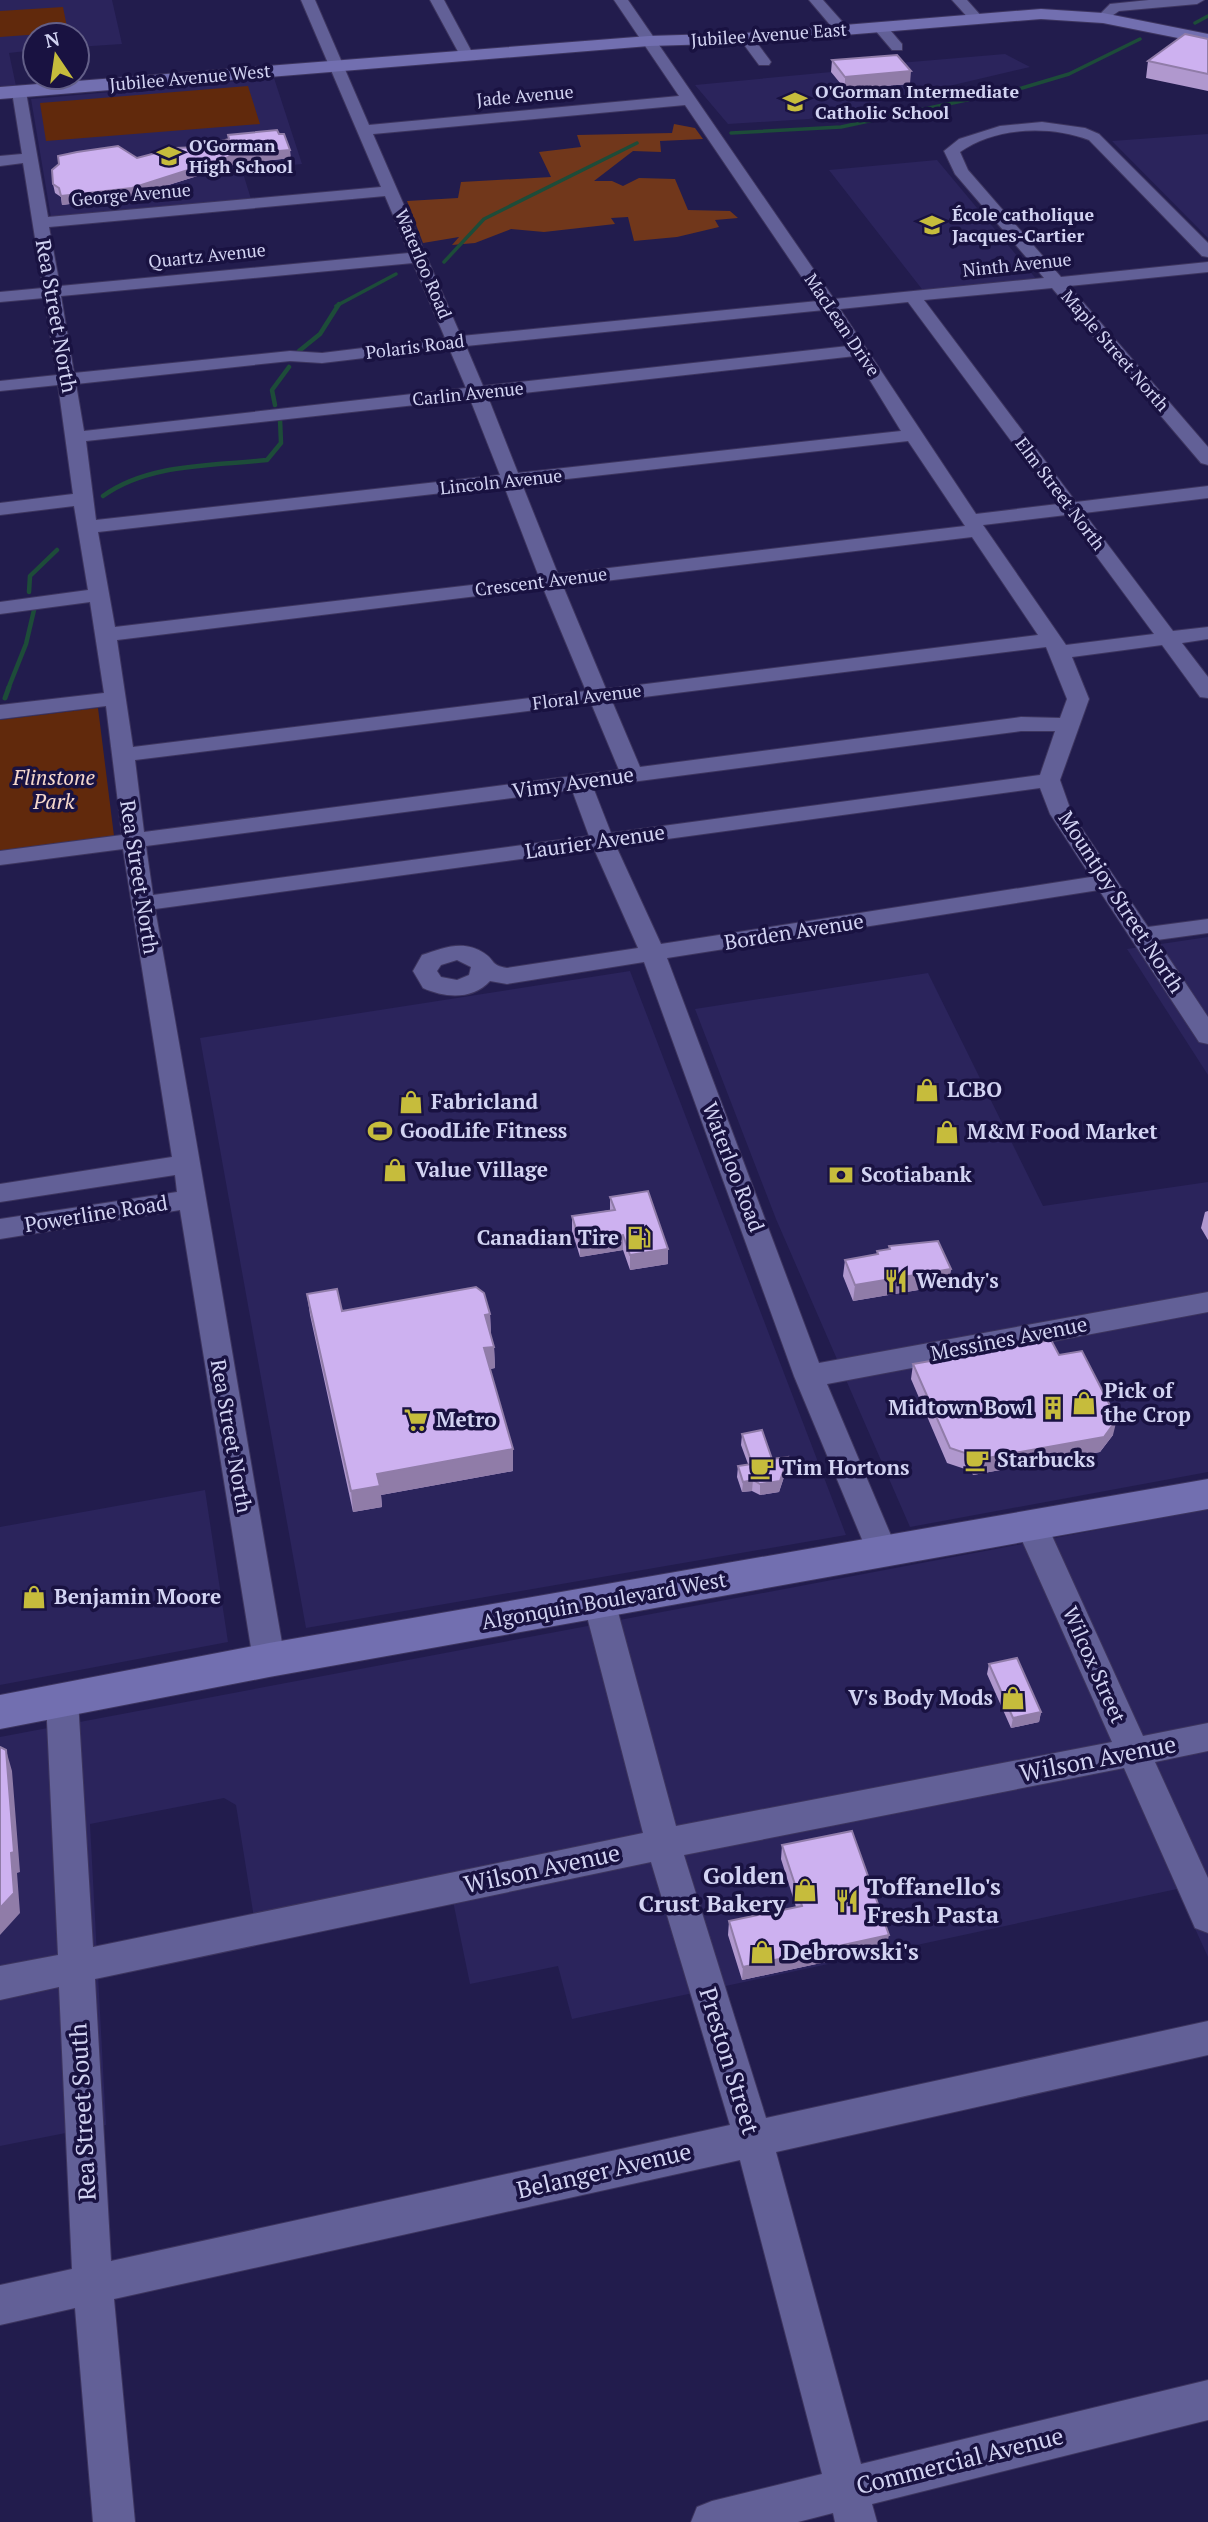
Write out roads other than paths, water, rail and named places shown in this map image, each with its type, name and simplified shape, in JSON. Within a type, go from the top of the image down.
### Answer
[{"type":"main road","name":"Jubilee Avenue East","points":[[337,66],[649,41],[746,38],[1109,8]]},
{"type":"main road","points":[[1109,8],[1208,39]]},
{"type":"main road","name":"Jubilee Avenue West","points":[[0,93],[337,66]]},
{"type":"main road","name":"Algonquin Boulevard West","points":[[0,1712],[269,1660],[1208,1494]]},
{"type":"street","name":"Waterloo Road","points":[[308,0],[456,342],[550,580],[632,775]]},
{"type":"street","points":[[437,0],[467,56]]},
{"type":"street","name":"MacLean Drive","points":[[621,0],[860,350],[913,435],[1056,646]]},
{"type":"street","points":[[816,0],[842,30]]},
{"type":"street","points":[[959,0],[976,18]]},
{"type":"street","name":"Jubilee Avenue East","points":[[1109,8],[1197,0]]},
{"type":"street","points":[[880,27],[897,47]]},
{"type":"street","points":[[746,38],[764,62]]},
{"type":"street","name":"Rea Street North","points":[[19,92],[116,698],[142,904],[175,1087],[191,1199],[269,1660]]},
{"type":"street","name":"Jade Avenue","points":[[365,130],[688,100]]},
{"type":"street","name":"Maple Street North","points":[[1208,252],[1094,137],[1080,130],[1058,127],[1005,131],[961,142],[952,151],[961,171],[1208,459]]},
{"type":"street","points":[[0,161],[30,158]]},
{"type":"street","name":"George Avenue","points":[[40,223],[392,191]]},
{"type":"street","name":"Quartz Avenue","points":[[0,297],[419,257]]},
{"type":"street","name":"Ninth Avenue","points":[[829,305],[1208,267]]},
{"type":"street","name":"Elm Street North","points":[[912,296],[1208,692]]},
{"type":"street","name":"Polaris Road","points":[[0,387],[290,356],[322,358],[829,305]]},
{"type":"street","name":"Carlin Avenue","points":[[76,437],[860,350]]},
{"type":"street","name":"Lincoln Avenue","points":[[88,527],[913,435]]},
{"type":"street","name":"Crescent Avenue","points":[[104,635],[975,525],[1070,509],[1208,492]]},
{"type":"street","points":[[0,509],[83,499]]},
{"type":"street","points":[[0,608],[100,594]]},
{"type":"street","name":"Floral Avenue","points":[[122,755],[600,696],[1056,646],[1208,633]]},
{"type":"street","points":[[1049,780],[1078,699],[1056,646]]},
{"type":"street","points":[[5,712],[116,698]]},
{"type":"street","name":"Vimy Avenue","points":[[0,859],[1021,724],[1069,725]]},
{"type":"street","name":"Laurier Avenue","points":[[142,904],[1049,780]]},
{"type":"street","name":"Mountjoy Street North","points":[[1049,780],[1060,814],[1208,1035]]},
{"type":"street","name":"Waterloo Road","points":[[581,784],[601,841],[653,954],[809,1377],[882,1552]]},
{"type":"street","name":"Borden Avenue","points":[[483,972],[507,976],[1104,882]]},
{"type":"street","points":[[1142,935],[1208,926]]},
{"type":"street","name":"Powerline Road","points":[[0,1194],[186,1164]]},
{"type":"street","name":"Powerline Road","points":[[0,1229],[191,1199]]},
{"type":"street","name":"Messines Avenue","points":[[809,1377],[1208,1302]]},
{"type":"street","name":"Wilcox Street","points":[[1031,1527],[1208,1917]]},
{"type":"street","name":"Preston Street","points":[[599,1601],[663,1844],[753,2137],[851,2505]]},
{"type":"street","name":"Rea Street South","points":[[62,1700],[74,1967],[93,2285],[114,2522]]},
{"type":"street","name":"Wilson Avenue","points":[[0,1983],[663,1844],[1208,1737]]},
{"type":"street","name":"Belanger Avenue","points":[[0,2305],[1208,2038]]},
{"type":"street","name":"Commercial Avenue","points":[[712,2522],[851,2505],[1208,2400]]},
{"type":"waterway","points":[[1195,23],[1208,16]]},
{"type":"waterway","points":[[731,133],[841,127],[1022,88],[1069,74],[1140,39]]},
{"type":"waterway","points":[[444,262],[484,219],[637,143]]},
{"type":"waterway","points":[[339,305],[396,274]]},
{"type":"waterway","points":[[299,351],[320,334],[339,305]]},
{"type":"waterway","points":[[275,405],[272,390],[289,367]]},
{"type":"waterway","points":[[103,496],[121,485],[160,472],[203,465],[267,460],[281,443],[280,419]]},
{"type":"waterway","points":[[29,592],[30,576],[57,550]]},
{"type":"waterway","points":[[8,689],[26,644],[34,610]]},
{"type":"waterway","points":[[5,698],[9,687]]},
{"type":"place","name":"O'Gorman Intermediate Catholic School","points":[[795,102]]},
{"type":"place","name":"O'Gorman High School","points":[[169,156]]},
{"type":"place","name":"École catholique Jacques-Cartier","points":[[932,225]]},
{"type":"place","name":"LCBO","points":[[927,1090]]},
{"type":"place","name":"Fabricland","points":[[411,1102]]},
{"type":"place","name":"GoodLife Fitness","points":[[380,1131]]},
{"type":"place","name":"M&M Food Market","points":[[947,1132]]},
{"type":"place","name":"Value Village","points":[[395,1170]]},
{"type":"place","name":"Scotiabank","points":[[841,1175]]},
{"type":"place","name":"Canadian Tire","points":[[639,1238]]},
{"type":"place","name":"Wendy's","points":[[896,1281]]},
{"type":"place","name":"Pick of the Crop","points":[[1084,1403]]},
{"type":"place","name":"Midtown Bowl","points":[[1053,1408]]},
{"type":"place","name":"Metro","points":[[416,1420]]},
{"type":"place","name":"Starbucks","points":[[977,1460]]},
{"type":"place","name":"Tim Hortons","points":[[762,1468]]},
{"type":"place","name":"Benjamin Moore","points":[[34,1597]]},
{"type":"place","name":"V's Body Mods","points":[[1013,1698]]},
{"type":"place","name":"Golden Crust Bakery","points":[[805,1890]]},
{"type":"place","name":"Toffanello's Fresh Pasta","points":[[847,1901]]},
{"type":"place","name":"Debrowski's","points":[[762,1952]]},
{"type":"park label","name":"Flinstone Park","points":[[54,790]]}]
